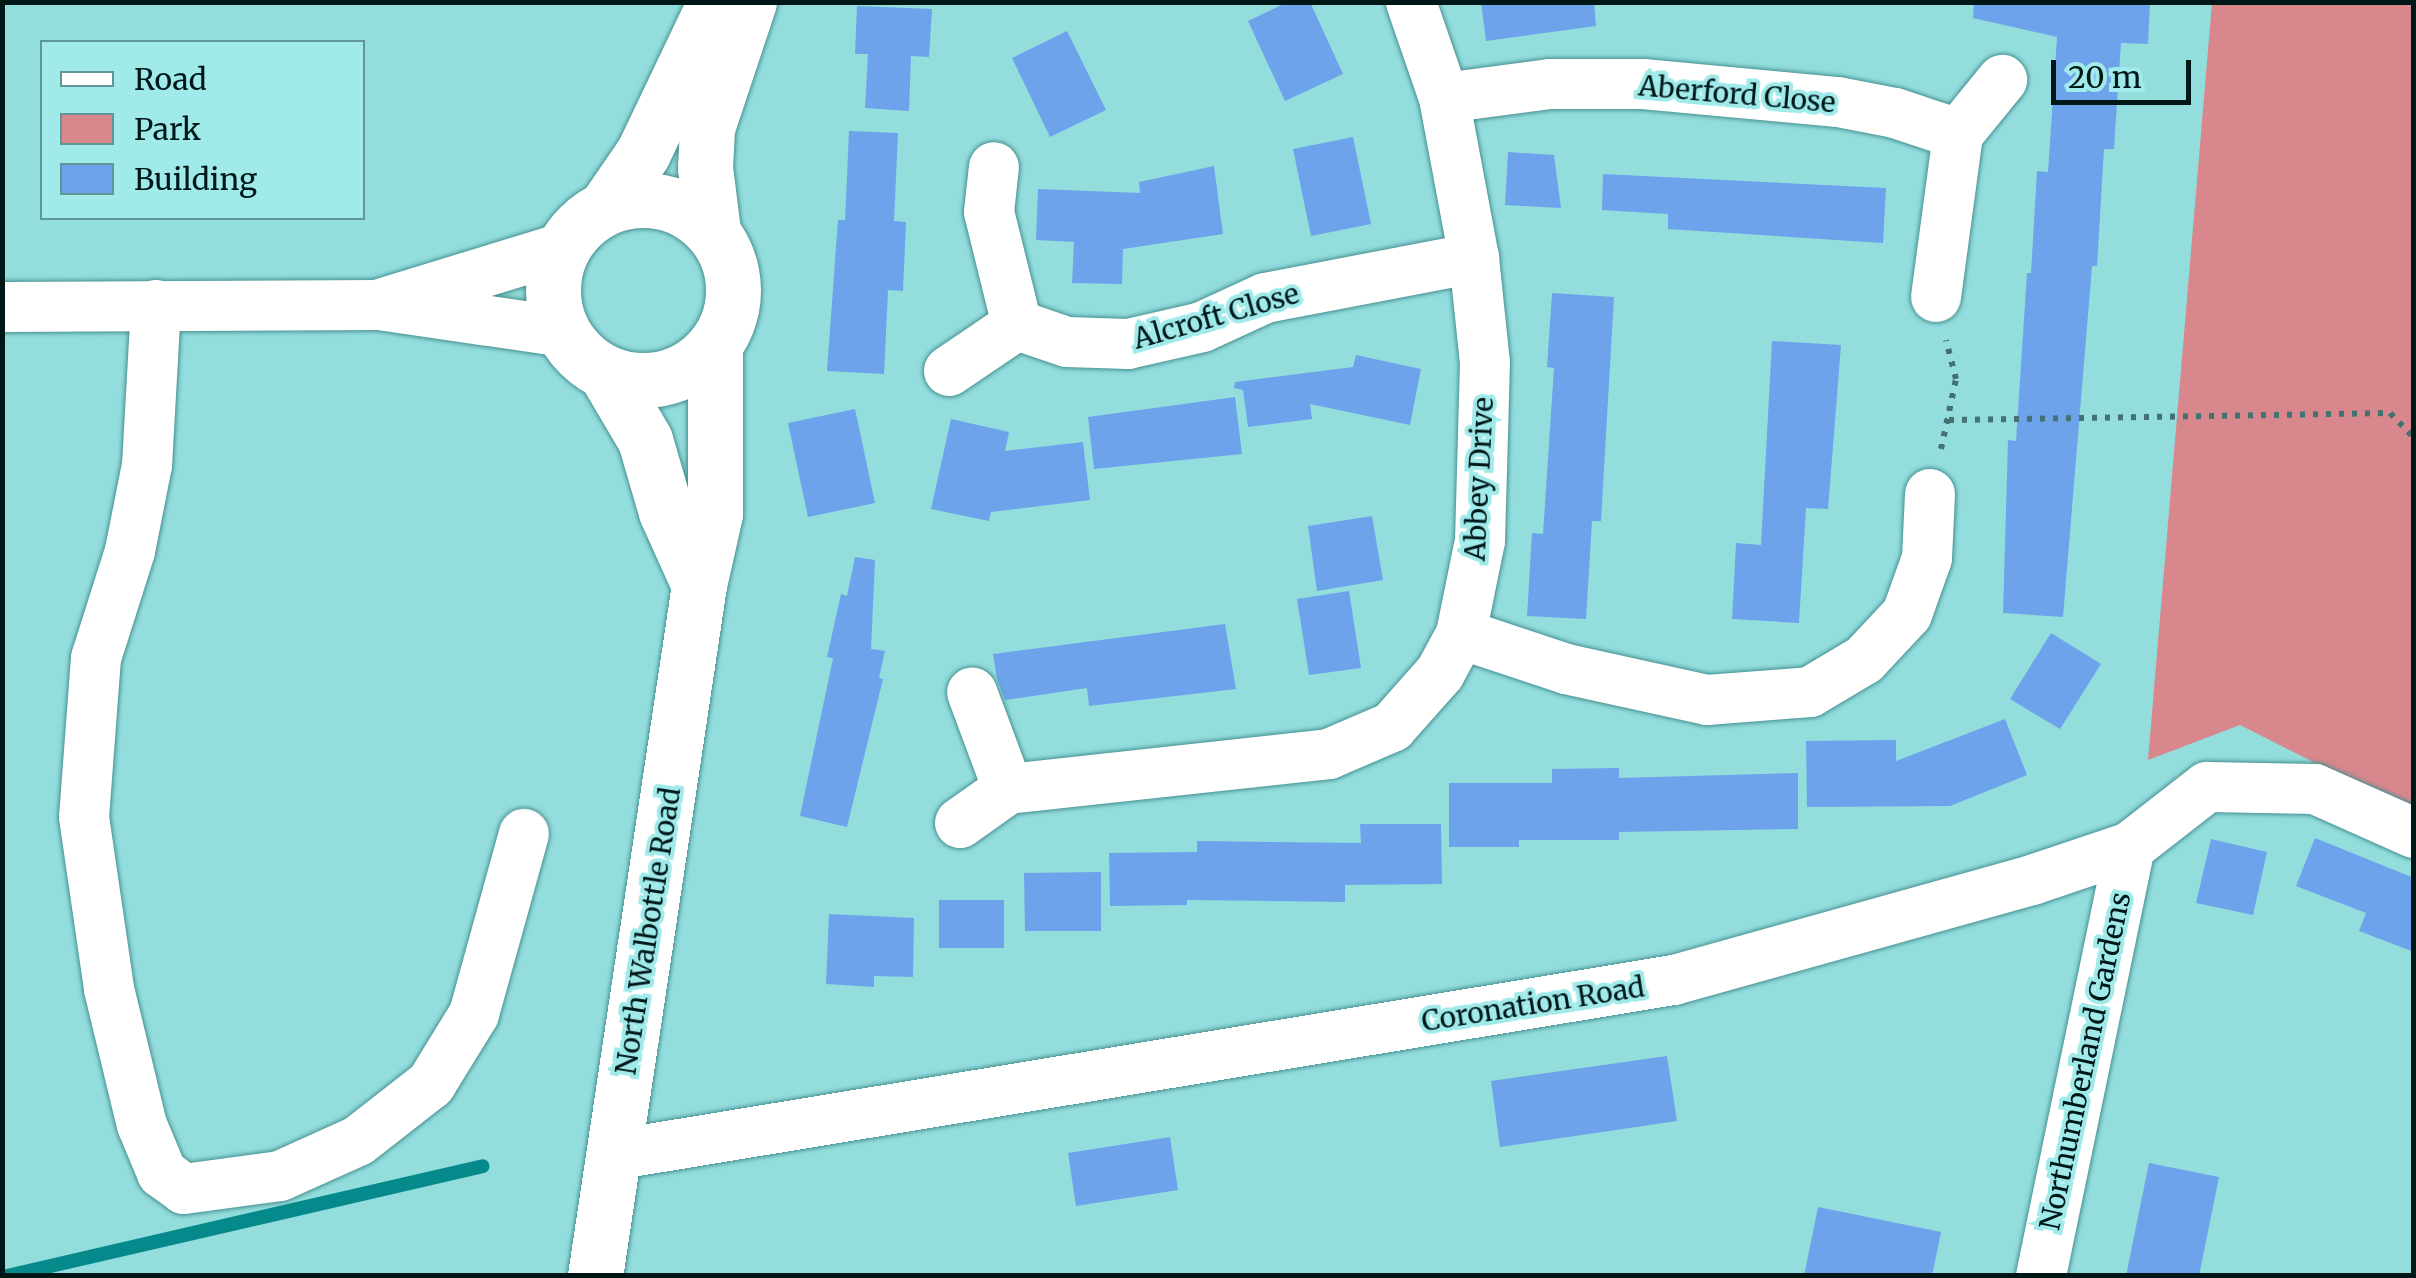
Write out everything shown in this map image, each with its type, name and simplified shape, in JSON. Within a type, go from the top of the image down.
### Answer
[{"type":"street","points":[[604,208],[643,153],[715,2]]},
{"type":"street","name":"North Walbottle Road","points":[[595,1276],[699,585],[715,514],[714,346],[729,318],[734,288],[728,258],[713,231],[705,168],[707,128],[749,2]]},
{"type":"street","name":"Abbey Drive","points":[[960,823],[1008,789],[1329,754],[1392,727],[1440,673],[1460,634],[1480,521],[1485,364],[1474,258],[1444,98],[1411,2]]},
{"type":"street","points":[[1936,297],[1958,134],[2002,80]]},
{"type":"street","name":"Aberford Close","points":[[1444,98],[1550,84],[1643,84],[1838,102],[1895,113],[1958,134]]},
{"type":"street","points":[[948,371],[1017,324],[989,212],[994,166]]},
{"type":"street","points":[[713,231],[689,212],[662,201],[633,200],[604,208],[580,224],[563,248],[554,275],[554,304],[563,332],[580,356],[604,372],[633,380],[663,378],[692,366],[714,346]]},
{"type":"street","points":[[379,305],[563,248]]},
{"type":"street","name":"Alcroft Close","points":[[1017,324],[1067,342],[1128,344],[1202,327],[1265,298],[1474,258]]},
{"type":"street","points":[[156,305],[147,464],[130,551],[96,658],[84,817],[108,989],[142,1125],[162,1173],[184,1189],[280,1176],[358,1142],[430,1084],[474,1014],[524,834]]},
{"type":"street","points":[[2,307],[379,305],[563,332]]},
{"type":"street","points":[[604,372],[645,440],[666,512],[699,585]]},
{"type":"street","points":[[1460,634],[1566,669],[1706,700],[1810,692],[1864,660],[1907,614],[1927,558],[1930,494]]},
{"type":"street","points":[[972,692],[1008,789]]},
{"type":"street","name":"Coronation Road","points":[[613,1156],[1674,980],[2032,880],[2130,846],[2206,787],[2315,789],[2414,833]]},
{"type":"street","name":"Northumberland Gardens","points":[[2040,1276],[2130,846]]},
{"type":"path","points":[[1930,494],[1956,379],[1936,297]]},
{"type":"path","points":[[1948,420],[2390,413],[2414,438]]},
{"type":"green space","points":[[2212,3],[2413,3],[2413,812],[2240,725],[2148,760]]},
{"type":"building","points":[[1288,2],[1310,2],[1343,74],[1285,101],[1248,21]]},
{"type":"building","points":[[1481,2],[1594,2],[1596,26],[1486,41]]},
{"type":"building","points":[[1974,2],[2150,2],[2148,44],[2121,43],[2114,149],[2104,149],[2097,266],[2092,266],[2063,617],[2003,613],[2008,440],[2016,441],[2037,171],[2048,172],[2057,37],[1973,18]]},
{"type":"building","points":[[857,6],[932,9],[929,57],[911,56],[909,111],[865,108],[868,54],[855,54]]},
{"type":"building","points":[[1067,31],[1106,110],[1050,137],[1012,58]]},
{"type":"building","points":[[849,131],[898,133],[894,221],[906,222],[903,291],[888,290],[884,374],[827,371],[838,220],[845,220]]},
{"type":"building","points":[[1353,137],[1371,224],[1311,236],[1293,149]]},
{"type":"building","points":[[1508,152],[1554,155],[1561,208],[1505,205]]},
{"type":"building","points":[[1214,166],[1223,234],[1123,249],[1122,284],[1072,283],[1074,242],[1036,240],[1038,189],[1140,193],[1139,182]]},
{"type":"building","points":[[1603,174],[1886,188],[1883,243],[1668,229],[1668,214],[1602,210]]},
{"type":"building","points":[[1552,293],[1614,297],[1601,521],[1592,521],[1586,619],[1527,616],[1532,533],[1543,534],[1554,368],[1547,367]]},
{"type":"building","points":[[1772,341],[1841,345],[1828,509],[1806,508],[1799,623],[1732,619],[1736,543],[1761,545]]},
{"type":"building","points":[[1356,355],[1421,369],[1410,425],[1310,404],[1312,419],[1248,427],[1243,390],[1234,388],[1235,382],[1353,367]]},
{"type":"building","points":[[1235,397],[1242,454],[1094,469],[1088,417]]},
{"type":"building","points":[[855,409],[875,503],[808,517],[788,423]]},
{"type":"building","points":[[951,419],[1009,432],[1005,451],[1083,442],[1090,500],[991,512],[989,521],[931,509]]},
{"type":"building","points":[[1372,516],[1383,580],[1317,591],[1308,526]]},
{"type":"building","points":[[855,557],[875,560],[871,649],[885,651],[879,678],[883,679],[847,827],[800,816],[833,658],[827,657],[841,594],[847,596]]},
{"type":"building","points":[[1349,591],[1361,668],[1309,675],[1297,599]]},
{"type":"building","points":[[1225,624],[1236,689],[1089,706],[1087,688],[1005,700],[997,679],[993,654]]},
{"type":"building","points":[[2051,633],[2101,664],[2060,729],[2010,699]]},
{"type":"building","points":[[2005,719],[2027,775],[1950,806],[1807,807],[1806,741],[1896,740],[1896,761]]},
{"type":"building","points":[[1619,768],[1619,778],[1798,773],[1798,829],[1619,832],[1619,840],[1519,840],[1519,847],[1449,847],[1449,783],[1552,783],[1552,769]]},
{"type":"building","points":[[1360,824],[1441,824],[1442,884],[1345,885],[1345,902],[1187,900],[1187,905],[1110,906],[1109,853],[1197,852],[1197,841],[1361,843]]},
{"type":"building","points":[[2315,838],[2414,878],[2414,952],[2359,931],[2366,913],[2296,886]]},
{"type":"building","points":[[2211,839],[2267,852],[2253,915],[2196,903]]},
{"type":"building","points":[[1101,872],[1101,931],[1025,931],[1024,873]]},
{"type":"building","points":[[939,900],[1004,900],[1004,948],[939,948]]},
{"type":"building","points":[[829,914],[914,918],[913,977],[874,976],[874,987],[826,984]]},
{"type":"building","points":[[1667,1056],[1677,1121],[1500,1147],[1491,1081]]},
{"type":"building","points":[[1170,1137],[1178,1190],[1076,1206],[1068,1153]]},
{"type":"building","points":[[2149,1163],[2219,1177],[2199,1276],[2126,1276]]},
{"type":"building","points":[[1818,1207],[1941,1232],[1932,1276],[1804,1276]]},
{"type":"waterway","points":[[7,1276],[482,1166]]}]
